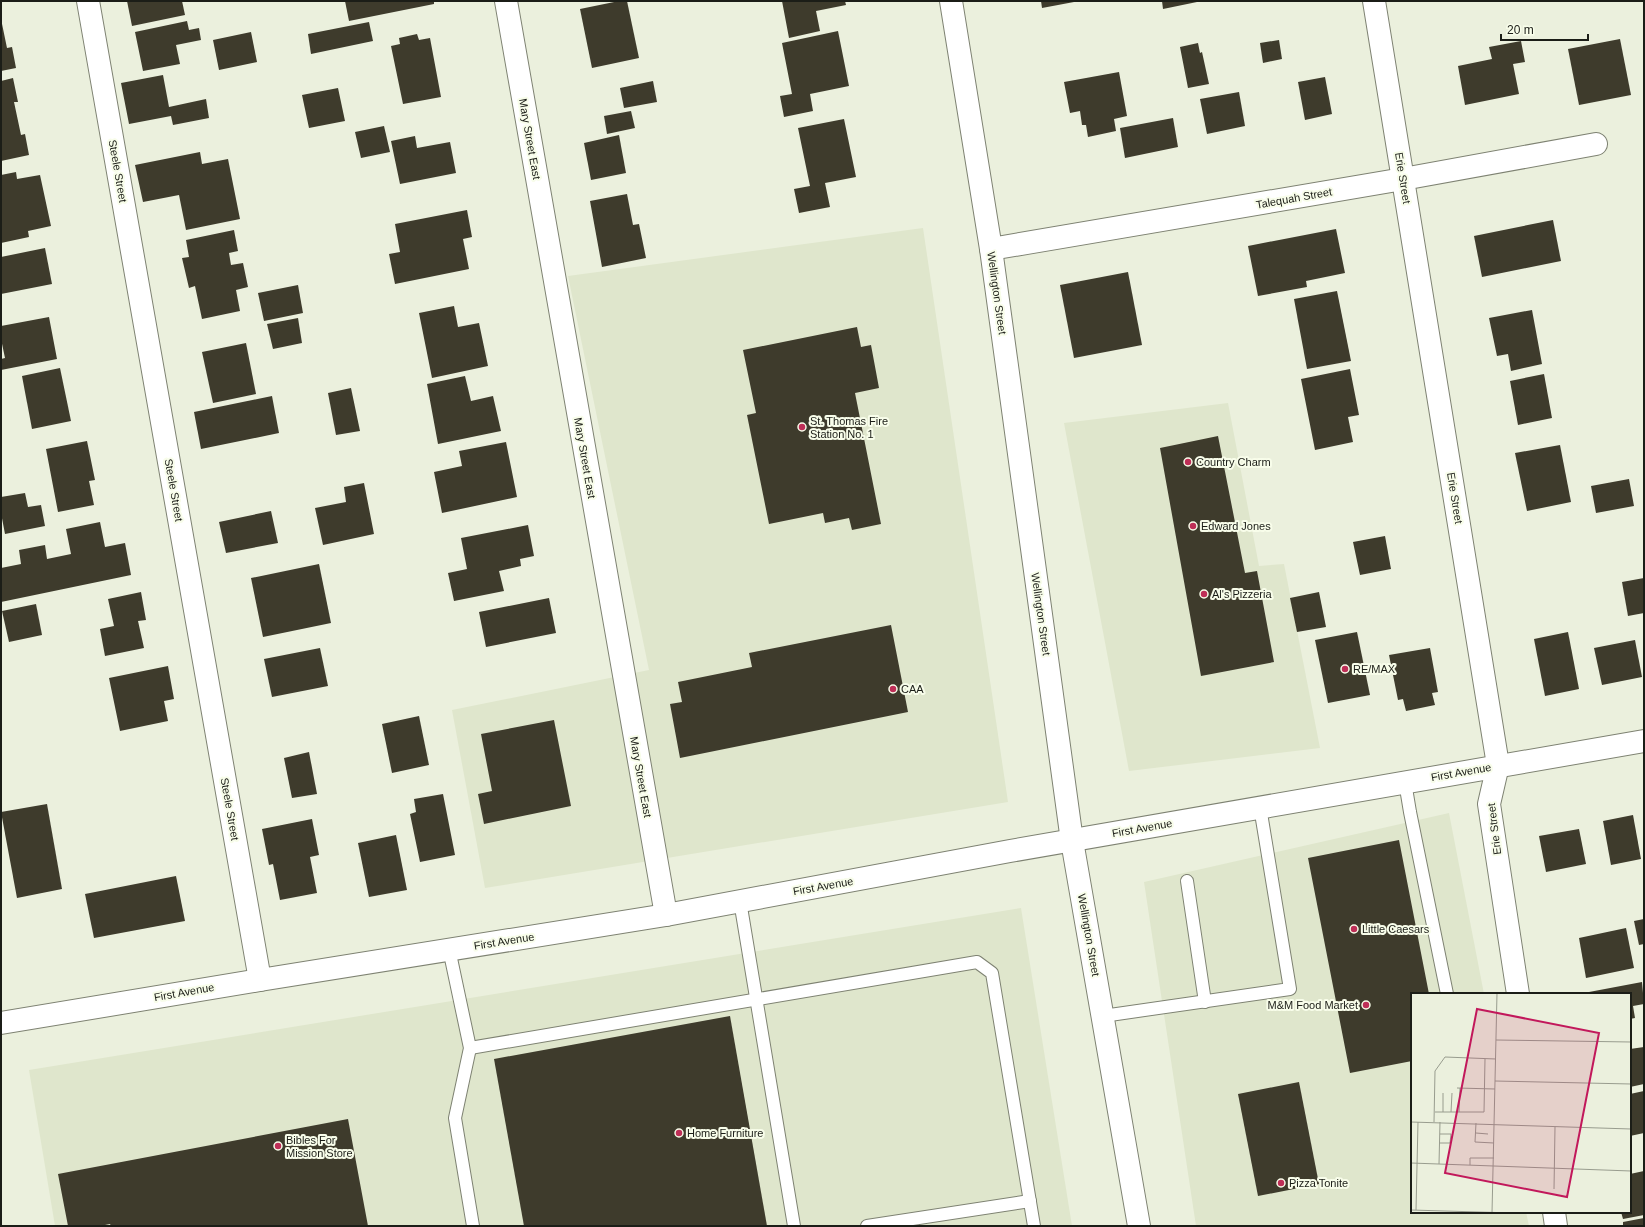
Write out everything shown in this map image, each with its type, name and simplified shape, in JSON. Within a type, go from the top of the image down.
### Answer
[{"type":"street","name":"Steele Street","points":[[88,1],[260,980]]},
{"type":"street","name":"Mary Street East","points":[[506,1],[666,914]]},
{"type":"street","name":"Wellington Street","points":[[950,1],[991,249],[1072,841],[1139,1226]]},
{"type":"street","name":"Erie Street","points":[[1374,1],[1498,765],[1489,804],[1518,993]]},
{"type":"street","name":"Talequah Street","points":[[991,249],[1403,179],[1596,144]]},
{"type":"street","name":"First Avenue","points":[[1,1023],[666,914],[1260,807],[1644,741]]},
{"type":"street","points":[[1554,1213],[1556,1226]]},
{"type":"lane","points":[[1405,782],[1447,993]]},
{"type":"lane","points":[[1103,1016],[1290,989],[1260,807]]},
{"type":"lane","points":[[1187,882],[1205,1002]]},
{"type":"lane","points":[[740,901],[758,999],[794,1226]]},
{"type":"lane","points":[[449,949],[470,1048],[455,1118],[473,1226]]},
{"type":"lane","points":[[470,1048],[977,962],[992,972],[1034,1226]]},
{"type":"lane","points":[[868,1226],[1030,1201]]},
{"type":"shaded area","points":[[923,228],[1008,802],[485,888],[452,710],[649,670],[568,276]]},
{"type":"shaded area","points":[[1228,403],[1259,566],[1284,564],[1320,748],[1129,771],[1064,423]]},
{"type":"shaded area","points":[[1449,813],[1484,993],[1411,993],[1411,1213],[1526,1213],[1529,1226],[1196,1226],[1144,882]]},
{"type":"shaded area","points":[[1021,908],[1072,1226],[55,1226],[29,1070]]},
{"type":"building","points":[[127,1],[182,1],[185,15],[132,26]]},
{"type":"building","points":[[345,1],[434,1],[434,4],[349,21]]},
{"type":"building","points":[[619,1],[627,1],[639,58],[592,68],[580,9]]},
{"type":"building","points":[[782,1],[845,1],[846,5],[816,11],[820,31],[789,38]]},
{"type":"building","points":[[1041,1],[1074,1],[1074,2],[1042,8]]},
{"type":"building","points":[[1162,1],[1197,1],[1197,2],[1163,9]]},
{"type":"building","points":[[1,19],[7,48],[12,47],[16,68],[1,71]]},
{"type":"building","points":[[187,21],[189,30],[199,28],[201,40],[176,45],[180,64],[143,71],[135,32]]},
{"type":"building","points":[[369,22],[373,41],[311,54],[308,34]]},
{"type":"building","points":[[838,31],[849,86],[810,94],[813,111],[784,117],[780,96],[792,94],[782,43]]},
{"type":"building","points":[[251,32],[257,62],[219,70],[213,40]]},
{"type":"building","points":[[417,34],[419,40],[430,38],[441,97],[403,104],[391,46],[400,44],[399,38]]},
{"type":"building","points":[[1620,39],[1631,95],[1579,105],[1568,49]]},
{"type":"building","points":[[1279,40],[1282,59],[1263,63],[1260,43]]},
{"type":"building","points":[[1521,41],[1525,62],[1513,64],[1519,94],[1465,105],[1458,66],[1492,59],[1489,47]]},
{"type":"building","points":[[1198,43],[1200,53],[1202,52],[1209,84],[1188,88],[1180,47]]},
{"type":"building","points":[[1119,72],[1127,116],[1114,119],[1116,131],[1088,137],[1086,125],[1082,125],[1080,111],[1070,113],[1064,82]]},
{"type":"building","points":[[163,75],[169,107],[206,99],[209,118],[173,125],[171,116],[129,124],[121,83]]},
{"type":"building","points":[[1325,77],[1332,114],[1305,120],[1298,82]]},
{"type":"building","points":[[13,78],[18,102],[14,102],[21,135],[25,134],[29,155],[1,161],[1,81]]},
{"type":"building","points":[[653,81],[657,102],[624,108],[620,88]]},
{"type":"building","points":[[338,88],[345,121],[309,128],[302,95]]},
{"type":"building","points":[[1239,92],[1245,126],[1207,134],[1200,99]]},
{"type":"building","points":[[631,111],[635,128],[607,134],[604,116]]},
{"type":"building","points":[[1173,118],[1178,147],[1125,158],[1120,128]]},
{"type":"building","points":[[844,119],[856,177],[825,183],[830,207],[799,213],[794,189],[810,186],[798,128]]},
{"type":"building","points":[[384,126],[390,152],[361,158],[355,132]]},
{"type":"building","points":[[619,135],[626,173],[591,180],[584,143]]},
{"type":"building","points":[[415,136],[417,148],[450,142],[456,173],[400,184],[391,141]]},
{"type":"building","points":[[200,152],[202,164],[228,159],[240,219],[186,230],[179,195],[143,202],[135,165]]},
{"type":"building","points":[[16,172],[17,179],[40,175],[51,226],[28,231],[29,237],[1,243],[1,175]]},
{"type":"building","points":[[627,194],[633,225],[639,224],[646,258],[602,267],[590,201]]},
{"type":"building","points":[[467,210],[472,237],[463,239],[469,269],[395,284],[389,254],[400,252],[395,224]]},
{"type":"building","points":[[1553,220],[1561,261],[1482,277],[1474,236]]},
{"type":"building","points":[[1336,229],[1345,273],[1306,281],[1307,287],[1258,296],[1248,246]]},
{"type":"building","points":[[234,230],[238,251],[229,253],[231,265],[243,263],[248,287],[236,290],[240,311],[202,319],[195,286],[189,288],[182,258],[189,257],[186,240]]},
{"type":"building","points":[[45,248],[52,284],[1,294],[1,257]]},
{"type":"building","points":[[1128,272],[1142,345],[1074,358],[1060,285]]},
{"type":"building","points":[[298,285],[303,313],[264,321],[258,293]]},
{"type":"building","points":[[1337,291],[1351,361],[1307,369],[1294,299]]},
{"type":"building","points":[[454,306],[458,327],[479,323],[488,366],[432,378],[419,313]]},
{"type":"building","points":[[1532,310],[1542,364],[1511,371],[1508,354],[1497,356],[1489,318]]},
{"type":"building","points":[[49,317],[57,359],[1,370],[1,359],[5,358],[1,339],[1,326]]},
{"type":"building","points":[[298,318],[302,343],[273,349],[267,324]]},
{"type":"building","points":[[857,327],[861,347],[871,345],[879,388],[855,393],[881,524],[852,530],[849,518],[825,523],[823,513],[769,524],[747,415],[756,413],[743,350]]},
{"type":"building","points":[[246,343],[256,394],[213,403],[202,352]]},
{"type":"building","points":[[60,368],[71,421],[32,429],[22,376]]},
{"type":"building","points":[[1350,369],[1359,415],[1348,417],[1353,442],[1315,450],[1301,379]]},
{"type":"building","points":[[1544,374],[1552,418],[1518,425],[1510,381]]},
{"type":"building","points":[[465,376],[471,401],[493,396],[501,431],[438,444],[427,384]]},
{"type":"building","points":[[351,388],[360,431],[336,435],[328,393]]},
{"type":"building","points":[[272,396],[279,433],[201,449],[194,412]]},
{"type":"building","points":[[1218,436],[1245,573],[1257,571],[1274,662],[1201,676],[1160,448]]},
{"type":"building","points":[[87,441],[95,480],[89,481],[94,505],[58,512],[46,449]]},
{"type":"building","points":[[506,442],[517,497],[442,513],[434,472],[462,466],[459,451]]},
{"type":"building","points":[[1560,445],[1571,502],[1527,511],[1515,453]]},
{"type":"building","points":[[1629,479],[1634,506],[1596,513],[1591,486]]},
{"type":"building","points":[[364,483],[374,534],[323,545],[315,508],[346,502],[344,487]]},
{"type":"building","points":[[25,493],[28,507],[41,505],[45,526],[5,534],[1,513],[1,497]]},
{"type":"building","points":[[271,511],[278,543],[226,553],[219,522]]},
{"type":"building","points":[[100,522],[105,547],[125,543],[131,575],[1,602],[1,568],[21,564],[19,550],[45,545],[47,559],[71,554],[66,529]]},
{"type":"building","points":[[528,525],[534,556],[520,559],[521,566],[499,571],[504,591],[454,601],[448,573],[467,569],[461,538]]},
{"type":"building","points":[[1385,536],[1391,569],[1360,575],[1353,542]]},
{"type":"building","points":[[319,564],[331,623],[263,637],[251,578]]},
{"type":"building","points":[[1644,578],[1644,613],[1628,616],[1622,582]]},
{"type":"building","points":[[141,592],[146,620],[138,621],[144,648],[105,656],[100,629],[114,626],[108,599]]},
{"type":"building","points":[[1319,592],[1326,627],[1297,632],[1290,598]]},
{"type":"building","points":[[549,598],[556,633],[486,647],[479,612]]},
{"type":"building","points":[[36,604],[42,635],[9,642],[2,611]]},
{"type":"building","points":[[891,625],[908,712],[680,758],[670,704],[682,702],[678,682],[752,667],[749,653]]},
{"type":"building","points":[[1357,632],[1370,695],[1328,703],[1315,640]]},
{"type":"building","points":[[1568,632],[1579,689],[1545,696],[1534,639]]},
{"type":"building","points":[[1635,640],[1642,677],[1602,685],[1594,648]]},
{"type":"building","points":[[320,648],[328,686],[272,697],[264,659]]},
{"type":"building","points":[[1430,648],[1438,692],[1432,693],[1435,705],[1406,711],[1403,699],[1398,700],[1389,655]]},
{"type":"building","points":[[168,666],[174,699],[164,701],[168,721],[120,731],[109,678]]},
{"type":"building","points":[[419,716],[429,765],[392,773],[382,724]]},
{"type":"building","points":[[554,720],[571,806],[484,824],[478,794],[492,791],[481,734]]},
{"type":"building","points":[[309,752],[317,794],[292,798],[284,758]]},
{"type":"building","points":[[443,794],[455,855],[420,862],[410,814],[416,812],[414,799]]},
{"type":"building","points":[[47,804],[62,889],[17,898],[1,812]]},
{"type":"building","points":[[1633,815],[1641,859],[1611,865],[1603,821]]},
{"type":"building","points":[[312,819],[319,855],[310,857],[317,893],[280,900],[273,864],[269,865],[262,829]]},
{"type":"building","points":[[1579,829],[1586,864],[1546,872],[1539,836]]},
{"type":"building","points":[[396,835],[407,890],[369,897],[358,843]]},
{"type":"building","points":[[1399,840],[1429,993],[1411,993],[1411,1061],[1350,1073],[1308,858]]},
{"type":"building","points":[[176,876],[185,921],[94,938],[85,894]]},
{"type":"building","points":[[1644,919],[1644,944],[1639,945],[1634,921]]},
{"type":"building","points":[[1626,928],[1634,968],[1586,978],[1579,938]]},
{"type":"building","points":[[1642,982],[1644,1004],[1633,1006],[1635,1018],[1631,1019],[1631,993],[1589,992]]},
{"type":"building","points":[[730,1016],[767,1226],[524,1226],[494,1059]]},
{"type":"building","points":[[1644,1047],[1644,1084],[1631,1087],[1631,1049]]},
{"type":"building","points":[[1299,1082],[1319,1184],[1258,1196],[1238,1094]]},
{"type":"building","points":[[1644,1091],[1644,1133],[1631,1136],[1631,1094]]},
{"type":"building","name":"Bibles For Mission Store","points":[[348,1119],[368,1226],[111,1226],[110,1224],[100,1226],[68,1226],[58,1174]]},
{"type":"building","points":[[1644,1171],[1644,1215],[1623,1219],[1621,1213],[1631,1213],[1631,1174]]},
{"type":"building","points":[[1644,1218],[1644,1226],[1623,1226],[1623,1222]]},
{"type":"place","name":"St. Thomas Fire Station No. 1","points":[[802,427]]},
{"type":"place","name":"Country Charm","points":[[1188,462]]},
{"type":"place","name":"Edward Jones","points":[[1193,526]]},
{"type":"place","name":"Al's Pizzeria","points":[[1204,594]]},
{"type":"place","name":"RE/MAX","points":[[1345,669]]},
{"type":"place","name":"CAA","points":[[893,689]]},
{"type":"place","name":"Little Caesars","points":[[1354,929]]},
{"type":"place","name":"M&M Food Market","points":[[1366,1005]]},
{"type":"place","name":"Home Furniture","points":[[679,1133]]},
{"type":"place","name":"Bibles For Mission Store","points":[[278,1146]]},
{"type":"place","name":"Pizza Tonite","points":[[1281,1183]]}]
